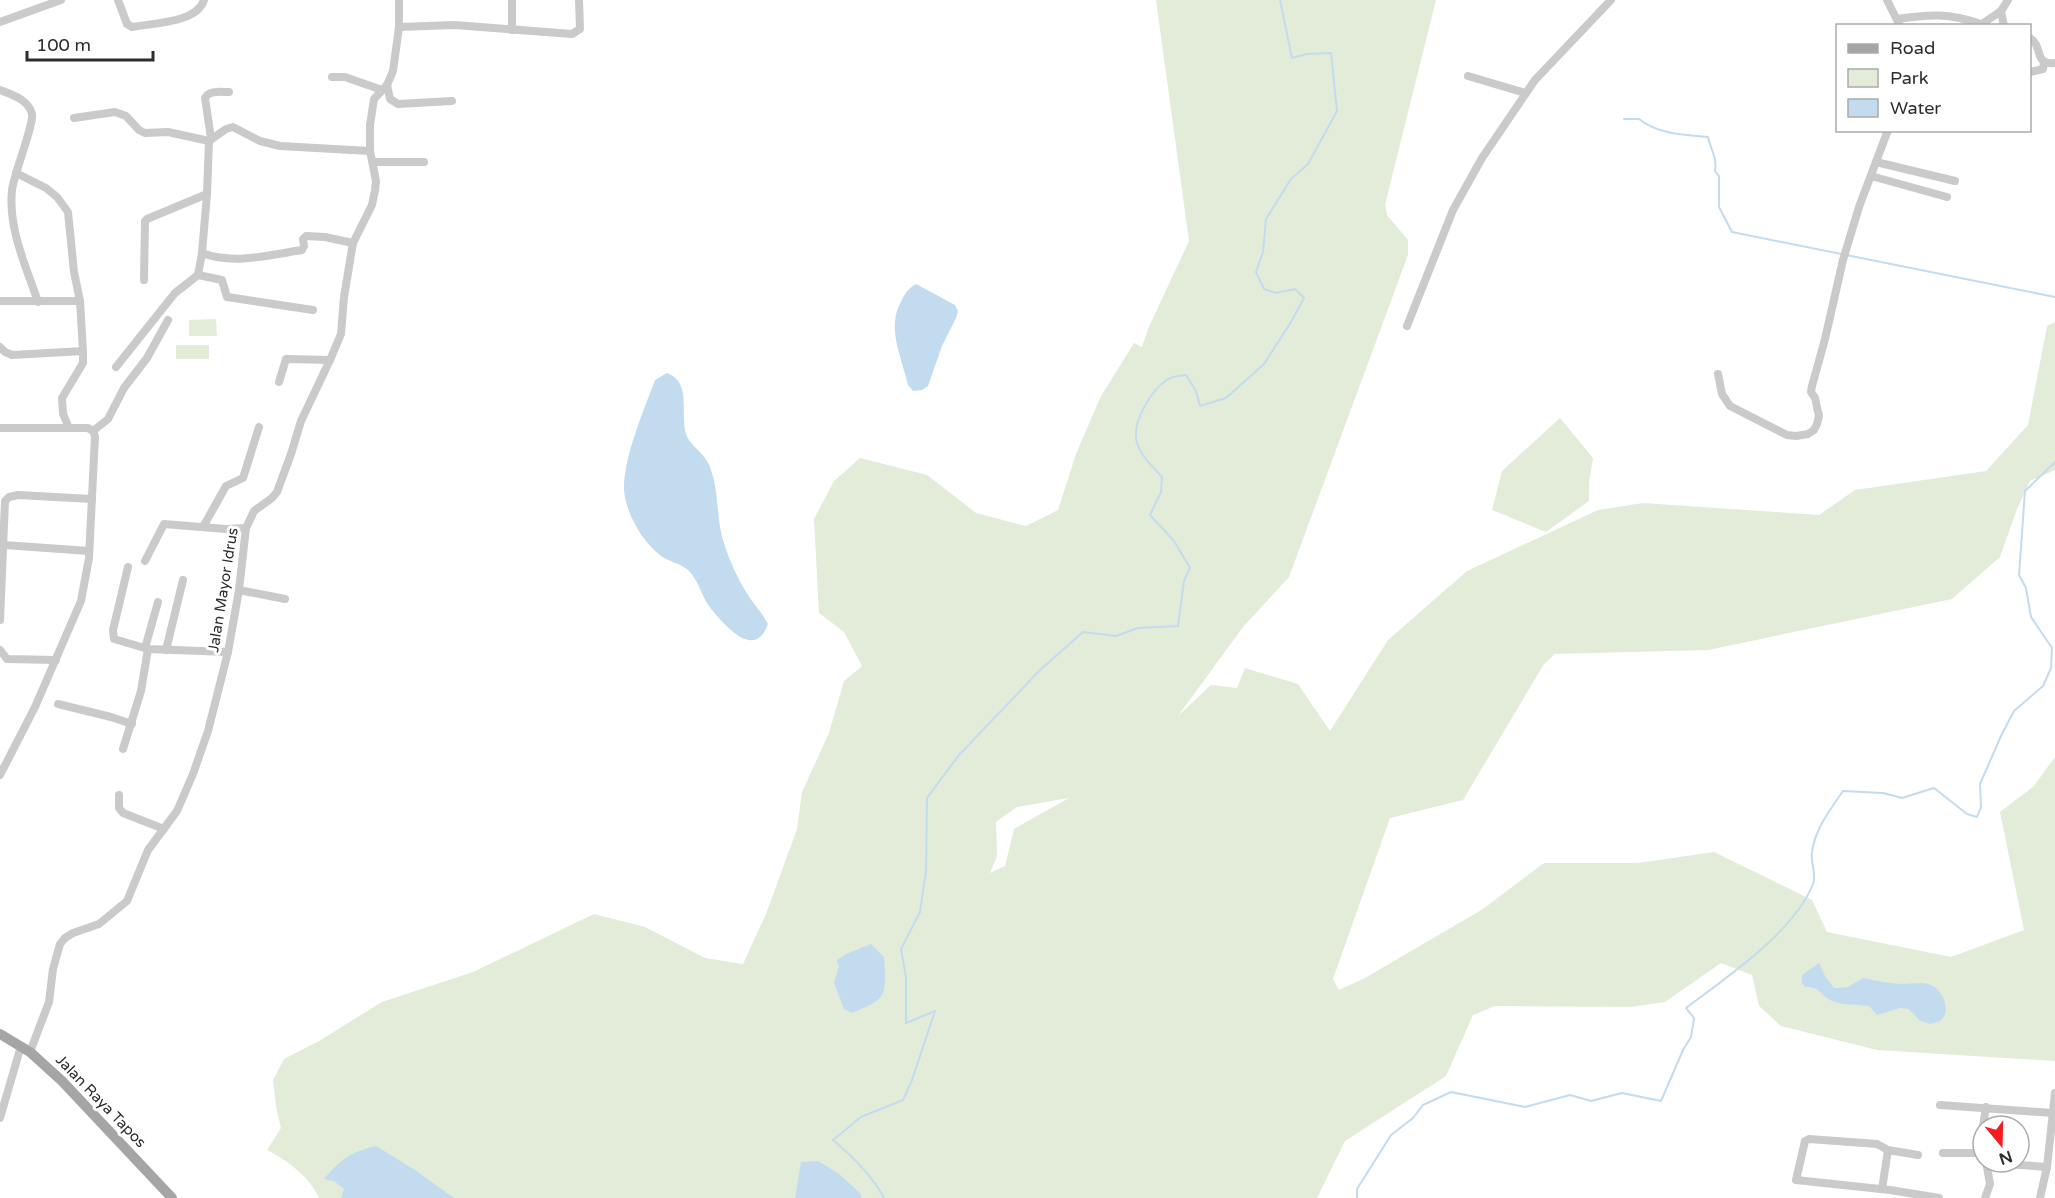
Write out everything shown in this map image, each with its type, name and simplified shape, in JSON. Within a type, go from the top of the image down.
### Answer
[{"type":"main road","name":"Jalan Raya Tapos","points":[[0,1034],[25,1049],[62,1081],[172,1198]]},
{"type":"street","points":[[0,22],[62,0]]},
{"type":"street","points":[[118,0],[127,24],[132,27],[186,18],[195,13],[203,5],[204,0]]},
{"type":"street","name":"Jalan Mayor Idrus","points":[[0,1118],[25,1049],[49,1002],[53,969],[60,944],[73,933],[99,924],[127,901],[148,850],[177,811],[193,774],[208,731],[228,652],[239,590],[246,528],[254,511],[277,492],[301,421],[330,360],[342,327],[344,297],[353,243],[372,205],[376,181],[370,151],[369,125],[374,99],[385,87],[393,71],[399,27],[399,0]]},
{"type":"street","points":[[512,0],[512,30]]},
{"type":"street","points":[[399,27],[454,25],[572,34],[580,29],[579,0]]},
{"type":"street","points":[[1407,326],[1463,190],[1534,80],[1611,0]]},
{"type":"street","points":[[1887,0],[1899,22],[1916,16],[1949,15],[1977,24]]},
{"type":"street","points":[[2004,24],[2001,11],[2005,1]]},
{"type":"street","points":[[1982,24],[2001,11]]},
{"type":"street","points":[[2031,39],[2044,63],[2043,69],[2031,72]]},
{"type":"street","points":[[2044,63],[2055,63]]},
{"type":"street","points":[[1468,76],[1525,93]]},
{"type":"street","points":[[332,77],[345,77],[385,87],[390,99],[398,104],[452,101]]},
{"type":"street","points":[[0,90],[21,99],[32,118],[12,191],[14,227],[38,302]]},
{"type":"street","points":[[116,367],[175,293],[198,275],[202,254],[210,140],[205,98],[209,93],[229,92]]},
{"type":"street","points":[[74,118],[115,112],[126,116],[145,133],[168,132],[210,140],[233,127],[260,141],[280,146],[370,151]]},
{"type":"street","points":[[1718,374],[1722,394],[1730,405],[1787,435],[1808,434],[1814,430],[1818,416],[1811,389],[1844,256],[1887,132]]},
{"type":"street","points":[[373,162],[424,162]]},
{"type":"street","points":[[1876,162],[1954,181]]},
{"type":"street","points":[[16,172],[46,188],[65,205],[70,223],[74,272],[80,300],[83,363],[62,398],[63,414],[69,428]]},
{"type":"street","points":[[1871,176],[1947,197]]},
{"type":"street","points":[[144,280],[145,222],[147,219],[207,194]]},
{"type":"street","points":[[202,254],[211,257],[267,256],[302,250],[303,239],[306,236],[326,237],[353,243]]},
{"type":"street","points":[[198,275],[222,280],[227,297],[313,310]]},
{"type":"street","points":[[0,301],[80,300]]},
{"type":"street","points":[[93,431],[108,418],[124,388],[147,358],[168,320]]},
{"type":"street","points":[[0,347],[12,355],[83,351]]},
{"type":"street","points":[[279,382],[286,359],[330,360]]},
{"type":"street","points":[[203,527],[226,486],[230,482],[243,478],[259,426]]},
{"type":"street","points":[[0,428],[88,428],[95,436],[89,551],[81,601],[35,707],[0,775]]},
{"type":"street","points":[[0,620],[5,501],[9,497],[18,495],[92,499]]},
{"type":"street","points":[[145,561],[164,524],[226,529],[246,528]]},
{"type":"street","points":[[4,545],[89,551]]},
{"type":"street","points":[[128,567],[112,636],[116,642],[147,649],[228,652]]},
{"type":"street","points":[[165,650],[183,580]]},
{"type":"street","points":[[239,590],[285,599]]},
{"type":"street","points":[[123,749],[141,691],[147,649],[158,602]]},
{"type":"street","points":[[0,650],[7,658],[56,660]]},
{"type":"street","points":[[58,704],[132,724]]},
{"type":"street","points":[[119,795],[119,808],[123,813],[164,830]]},
{"type":"street","points":[[2040,1198],[2047,1167],[2055,1093]]},
{"type":"street","points":[[1940,1105],[2053,1113]]},
{"type":"street","points":[[1985,1114],[1986,1107]]},
{"type":"street","points":[[1918,1155],[1888,1150],[1877,1144],[1809,1139],[1805,1141],[1796,1180],[1939,1198]]},
{"type":"street","points":[[1887,1193],[1888,1150]]},
{"type":"street","points":[[1943,1153],[1971,1153]]},
{"type":"street","points":[[1985,1198],[1990,1184],[1988,1167],[1991,1163],[2047,1167]]},
{"type":"green space","points":[[1156,0],[1436,0],[1385,205],[1387,215],[1408,240],[1408,255],[1289,577],[1243,627],[1178,716],[1211,685],[1237,688],[1245,668],[1298,684],[1330,731],[1388,640],[1467,571],[1598,510],[1643,503],[1819,515],[1855,490],[1986,471],[2028,425],[2047,326],[2055,322],[2055,470],[2030,481],[2017,509],[2000,557],[1952,599],[1708,650],[1555,654],[1544,664],[1463,800],[1390,818],[1333,979],[1339,990],[1365,978],[1483,909],[1544,863],[1638,863],[1714,852],[1812,900],[1827,932],[1951,957],[2024,930],[2000,812],[2033,787],[2055,757],[2055,1061],[1877,1050],[1781,1026],[1759,1006],[1752,975],[1721,963],[1665,1002],[1630,1007],[1495,1006],[1473,1015],[1446,1076],[1345,1141],[1317,1198],[319,1198],[310,1183],[297,1170],[267,1150],[281,1128],[273,1080],[284,1059],[319,1041],[382,1002],[473,972],[594,914],[645,927],[705,958],[743,964],[766,914],[797,829],[802,792],[829,733],[844,681],[862,666],[844,632],[819,613],[814,519],[834,481],[860,458],[927,475],[976,513],[1026,526],[1058,510],[1076,454],[1100,398],[1134,343],[1142,347],[1148,329],[1189,241]],"holes":[[[1069,798],[1014,829],[1005,866],[990,873],[997,856],[996,822],[1017,807]]]},
{"type":"green space","points":[[216,319],[217,336],[189,336],[189,320]]},
{"type":"green space","points":[[176,345],[209,345],[209,359],[176,359]]},
{"type":"green space","points":[[1560,418],[1593,458],[1589,501],[1546,532],[1492,510],[1502,471]]},
{"type":"water","points":[[916,284],[955,305],[958,311],[942,346],[928,386],[922,390],[913,391],[908,385],[899,353],[895,322],[904,296]]},
{"type":"water","points":[[667,373],[680,383],[684,399],[686,434],[690,442],[705,457],[710,467],[715,485],[721,531],[731,562],[746,591],[768,624],[762,635],[755,640],[747,640],[730,630],[709,606],[689,571],[661,556],[647,543],[636,526],[625,499],[625,477],[630,449],[655,380]]},
{"type":"water","points":[[871,944],[884,957],[885,987],[879,999],[852,1013],[844,1009],[834,983],[839,966],[837,960]]},
{"type":"water","points":[[1819,963],[1834,988],[1848,987],[1863,978],[1895,984],[1929,984],[1936,988],[1942,996],[1945,1015],[1940,1021],[1930,1024],[1919,1020],[1909,1009],[1900,1008],[1877,1015],[1869,1006],[1830,1000],[1813,987],[1805,987],[1802,983],[1802,975]]},
{"type":"water","points":[[376,1146],[454,1198],[341,1198],[344,1189],[334,1181],[324,1179],[347,1157]]},
{"type":"water","points":[[818,1161],[839,1174],[861,1194],[861,1198],[795,1198],[801,1162]]},
{"type":"waterway","points":[[884,1198],[874,1181],[861,1166],[833,1140],[861,1117],[903,1100],[935,1011],[906,1023],[906,977],[901,949],[920,912],[926,872],[927,798],[959,755],[1040,670],[1083,632],[1116,636],[1138,628],[1178,626],[1184,581],[1190,568],[1174,541],[1150,515],[1161,492],[1162,477],[1144,457],[1137,443],[1137,426],[1140,417],[1155,391],[1168,379],[1174,377],[1186,375],[1196,391],[1200,406],[1226,398],[1264,364],[1304,298],[1295,289],[1276,293],[1264,289],[1256,272],[1263,252],[1266,219],[1291,179],[1308,164],[1337,111],[1331,53],[1307,54],[1292,58],[1280,0]]},
{"type":"waterway","points":[[1624,119],[1639,119],[1654,128],[1672,133],[1708,137],[1714,157],[1715,171],[1719,176],[1719,207],[1732,232],[2055,297]]},
{"type":"waterway","points":[[1357,1198],[1357,1189],[1391,1135],[1413,1118],[1423,1105],[1451,1092],[1525,1107],[1570,1095],[1591,1101],[1622,1093],[1661,1101],[1691,1037],[1694,1018],[1686,1008],[1758,952],[1791,919],[1804,902],[1814,880],[1812,856],[1816,835],[1843,791],[1883,793],[1902,798],[1934,788],[1967,814],[1977,817],[1981,807],[1980,784],[2001,736],[2014,711],[2043,686],[2051,668],[2052,648],[2031,617],[2026,588],[2019,575],[2025,491],[2055,462]]}]
